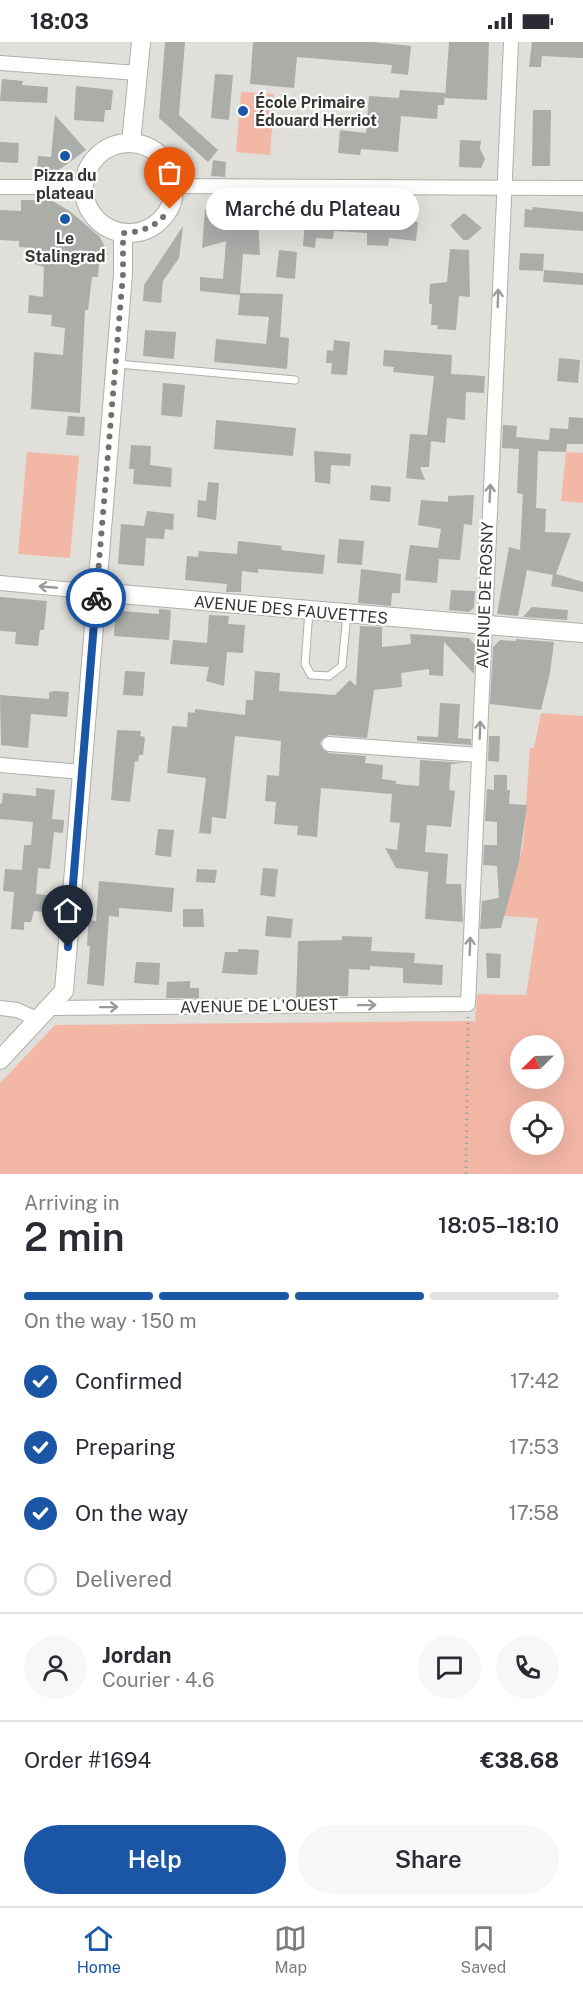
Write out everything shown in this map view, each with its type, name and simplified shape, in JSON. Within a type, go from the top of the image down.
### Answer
[{"type":"street","points":[[130,143],[141,42]]},
{"type":"street","name":"AVENUE DE ROSNY","points":[[468,1004],[511,42]]},
{"type":"street","points":[[0,63],[138,73]]},
{"type":"street","points":[[130,143],[146,146],[159,154],[172,174],[175,186],[170,209],[164,217],[142,232],[123,233],[108,228],[95,218],[87,203],[84,187],[87,172],[94,160],[110,147],[130,143]]},
{"type":"street","points":[[175,186],[583,188]]},
{"type":"street","points":[[0,187],[84,187]]},
{"type":"street","points":[[0,1060],[64,991],[116,363],[123,233]]},
{"type":"street","name":"AVENUE DES FAUVETTES","points":[[0,583],[583,633]]},
{"type":"street","points":[[329,744],[479,755]]},
{"type":"street","points":[[0,765],[82,772]]},
{"type":"street","name":"AVENUE DE L'OUEST","points":[[0,1008],[44,1014],[468,1004]]},
{"type":"lane","points":[[116,363],[295,380]]},
{"type":"lane","points":[[309,611],[305,664],[311,675],[329,676],[342,666],[347,614]]},
{"type":"path","points":[[466,1174],[468,1004]]},
{"type":"shaded area","points":[[241,92],[274,94],[270,155],[236,152]]},
{"type":"shaded area","points":[[27,452],[79,456],[70,558],[18,554]]},
{"type":"shaded area","points":[[566,452],[583,453],[583,503],[561,501]]},
{"type":"shaded area","points":[[541,713],[583,716],[583,1174],[0,1174],[0,1083],[55,1025],[475,1021],[477,994],[526,995],[538,918],[504,916],[523,846],[530,748],[534,748]]},
{"type":"building","points":[[165,42],[185,42],[179,115],[218,150],[208,162],[159,118]]},
{"type":"building","points":[[253,42],[372,42],[411,46],[408,75],[391,73],[392,65],[297,57],[294,88],[250,84]]},
{"type":"building","points":[[449,42],[489,42],[487,100],[445,98]]},
{"type":"building","points":[[532,42],[583,42],[583,58],[542,56],[541,67],[529,67]]},
{"type":"building","points":[[215,74],[233,75],[229,120],[211,118]]},
{"type":"building","points":[[2,79],[23,81],[22,85],[48,87],[47,103],[0,101]]},
{"type":"building","points":[[76,86],[113,90],[111,110],[105,110],[104,122],[74,120]]},
{"type":"building","points":[[400,90],[445,93],[444,105],[438,105],[437,119],[401,116],[398,152],[361,149],[360,155],[338,153],[340,130],[366,133],[369,96],[399,98]]},
{"type":"building","points":[[533,110],[551,110],[550,166],[532,166]]},
{"type":"building","points":[[55,115],[86,150],[48,178],[40,178],[40,172],[37,172],[38,156],[51,157]]},
{"type":"building","points":[[460,140],[481,141],[480,149],[485,159],[481,168],[459,167]]},
{"type":"building","points":[[0,142],[19,143],[18,163],[0,162]]},
{"type":"building","points":[[213,160],[226,162],[225,177],[211,176]]},
{"type":"building","points":[[40,196],[71,212],[100,237],[108,254],[100,254],[98,277],[92,277],[88,310],[85,310],[80,413],[31,409],[34,352],[63,355],[65,328],[51,326],[52,315],[28,313],[29,295],[43,297],[44,267],[34,264],[35,248],[19,247],[19,241],[0,240],[0,210],[21,211],[21,200],[39,200]]},
{"type":"building","points":[[224,202],[228,215],[258,217],[260,255],[243,254],[240,293],[283,294],[280,337],[289,338],[287,369],[214,362],[216,339],[266,344],[269,317],[238,315],[240,295],[200,291],[200,277],[223,279],[226,241],[202,248],[205,209]]},
{"type":"building","points":[[533,207],[583,212],[583,231],[524,227],[525,209],[532,210]]},
{"type":"building","points":[[464,213],[482,228],[468,240],[463,240],[450,225]]},
{"type":"building","points":[[335,215],[418,222],[416,241],[389,238],[388,246],[367,245],[367,233],[334,231],[333,239],[316,238],[315,248],[303,246],[305,221],[334,224]]},
{"type":"building","points":[[183,226],[179,258],[163,281],[161,303],[143,301],[144,285]]},
{"type":"building","points":[[450,249],[469,250],[470,297],[459,296],[456,330],[437,329],[438,325],[431,325],[432,304],[429,304],[430,284],[447,282]]},
{"type":"building","points":[[279,250],[297,252],[295,279],[276,277]]},
{"type":"building","points":[[520,253],[544,254],[543,271],[519,270]]},
{"type":"building","points":[[544,270],[583,273],[583,285],[543,282]]},
{"type":"building","points":[[145,330],[176,332],[174,359],[143,356]]},
{"type":"building","points":[[334,340],[350,342],[347,375],[331,374],[332,363],[326,363],[327,350],[333,351]]},
{"type":"building","points":[[384,350],[452,355],[451,374],[485,376],[484,393],[466,392],[465,420],[447,418],[445,443],[431,441],[429,467],[420,467],[425,480],[406,478],[410,434],[427,435],[434,376],[393,372],[394,367],[383,366]]},
{"type":"building","points":[[559,358],[580,360],[578,383],[557,381]]},
{"type":"building","points":[[163,383],[185,385],[182,417],[161,415]]},
{"type":"building","points":[[68,416],[85,417],[84,436],[66,435]]},
{"type":"building","points":[[569,417],[583,418],[583,444],[567,444],[566,452],[538,451],[536,508],[546,509],[545,532],[571,533],[556,574],[583,582],[583,592],[551,586],[553,575],[527,570],[518,616],[497,614],[509,547],[520,550],[523,494],[517,493],[519,449],[502,448],[503,425],[517,426],[516,437],[549,440],[550,428],[568,429]]},
{"type":"building","points":[[216,420],[296,428],[293,456],[214,449]]},
{"type":"building","points":[[131,445],[151,446],[150,465],[172,468],[171,487],[133,484],[134,469],[129,469]]},
{"type":"building","points":[[314,451],[351,454],[350,466],[331,465],[330,484],[315,482]]},
{"type":"building","points":[[208,482],[219,483],[216,520],[197,517],[198,500],[206,501]]},
{"type":"building","points":[[371,485],[391,487],[390,502],[370,500]]},
{"type":"building","points":[[474,495],[472,525],[464,524],[460,560],[439,559],[437,583],[405,580],[410,545],[438,548],[441,529],[418,525],[421,500],[448,502],[448,496]]},
{"type":"building","points":[[147,511],[174,514],[173,530],[165,529],[164,539],[146,538],[144,566],[118,564],[121,524],[144,526]]},
{"type":"building","points":[[339,539],[364,541],[362,565],[337,563]]},
{"type":"building","points":[[238,541],[282,546],[281,550],[325,555],[323,574],[258,569],[258,573],[242,571],[241,592],[226,592],[227,584],[185,580],[187,556],[198,557],[199,551],[237,554]]},
{"type":"building","points":[[361,569],[401,574],[400,593],[392,593],[391,606],[358,603]]},
{"type":"building","points":[[451,590],[475,591],[474,608],[469,612],[449,610]]},
{"type":"building","points":[[0,597],[47,601],[44,630],[40,630],[38,646],[15,644],[16,632],[0,631]]},
{"type":"building","points":[[532,607],[568,610],[567,620],[523,617]]},
{"type":"building","points":[[159,609],[171,610],[169,640],[114,636],[115,616],[122,611],[159,614]]},
{"type":"building","points":[[209,615],[229,616],[228,624],[245,625],[243,653],[227,652],[224,686],[206,681],[209,667],[170,664],[173,640],[207,643]]},
{"type":"building","points":[[360,626],[382,627],[382,647],[411,644],[410,634],[469,638],[475,645],[474,674],[444,642],[443,676],[429,675],[429,669],[401,673],[402,687],[374,690],[367,738],[329,735],[322,739],[320,744],[328,753],[366,756],[365,763],[383,765],[382,779],[396,781],[396,784],[419,786],[420,760],[466,763],[451,764],[449,790],[455,791],[451,827],[427,825],[425,852],[448,854],[446,884],[461,884],[463,922],[425,919],[428,872],[396,868],[385,848],[397,850],[400,823],[390,822],[392,794],[321,788],[317,837],[297,835],[298,826],[274,824],[276,802],[265,801],[267,775],[279,776],[281,741],[235,736],[226,819],[212,817],[211,834],[199,833],[206,778],[167,773],[172,726],[187,727],[188,712],[195,713],[195,709],[245,715],[246,700],[253,700],[255,671],[280,673],[279,691],[335,695],[350,680],[356,686]]},
{"type":"building","points":[[516,639],[554,642],[550,673],[541,710],[490,704],[493,647],[500,640],[516,641]]},
{"type":"building","points":[[125,671],[145,672],[143,696],[123,695]]},
{"type":"building","points":[[49,692],[69,692],[67,717],[31,714],[28,748],[1,745],[0,695],[49,699]]},
{"type":"building","points":[[440,703],[460,704],[458,738],[471,739],[471,745],[417,741],[417,736],[438,737]]},
{"type":"building","points":[[117,730],[141,731],[140,736],[145,737],[143,755],[139,755],[138,762],[135,761],[130,802],[111,800]]},
{"type":"building","points":[[489,736],[500,736],[499,762],[488,761]]},
{"type":"building","points":[[494,775],[507,775],[507,790],[510,790],[509,804],[527,805],[519,862],[501,928],[480,929],[482,901],[499,898],[497,866],[483,865],[484,845],[497,845],[497,822],[485,821],[487,789],[494,790]]},
{"type":"building","points":[[36,788],[55,790],[52,819],[64,820],[63,833],[54,832],[50,869],[38,868],[36,894],[48,895],[47,912],[34,911],[31,922],[24,922],[24,930],[11,929],[14,892],[3,891],[5,869],[22,870],[24,845],[31,845],[33,822],[0,819],[0,803],[2,804],[3,793],[36,796]]},
{"type":"building","points":[[158,829],[174,830],[171,857],[155,855]]},
{"type":"building","points":[[263,868],[278,869],[275,897],[260,895]]},
{"type":"building","points":[[197,869],[217,870],[215,883],[196,882]]},
{"type":"building","points":[[99,881],[174,888],[172,912],[119,908],[119,917],[109,916],[104,986],[87,984],[90,946],[87,946],[88,927],[89,920],[96,921]]},
{"type":"building","points":[[183,909],[203,909],[204,927],[183,927]]},
{"type":"building","points":[[267,916],[293,919],[291,938],[265,936]]},
{"type":"building","points":[[342,936],[372,937],[371,951],[415,953],[414,963],[443,965],[442,985],[403,983],[403,968],[370,966],[370,970],[349,969],[348,996],[296,997],[298,941],[342,940]]},
{"type":"building","points":[[238,949],[259,950],[257,975],[222,973],[225,952],[238,952]]},
{"type":"building","points":[[486,953],[501,954],[500,978],[487,978]]},
{"type":"building","points":[[136,962],[160,963],[159,985],[134,983]]},
{"type":"building","points":[[190,981],[190,988],[199,988],[199,998],[166,998],[167,982]]},
{"type":"way so far","points":[[96,598],[123,274],[123,233],[142,232],[154,226],[170,209]]},
{"type":"place","name":"École Primaire Édouard Herriot","points":[[243,111]]},
{"type":"place","name":"Pizza du plateau","points":[[65,156]]},
{"type":"place","name":"Marché du Plateau","points":[[170,209]]},
{"type":"place","name":"Le Stalingrad","points":[[65,219]]},
{"type":"route","points":[[68,947],[96,598]]}]
